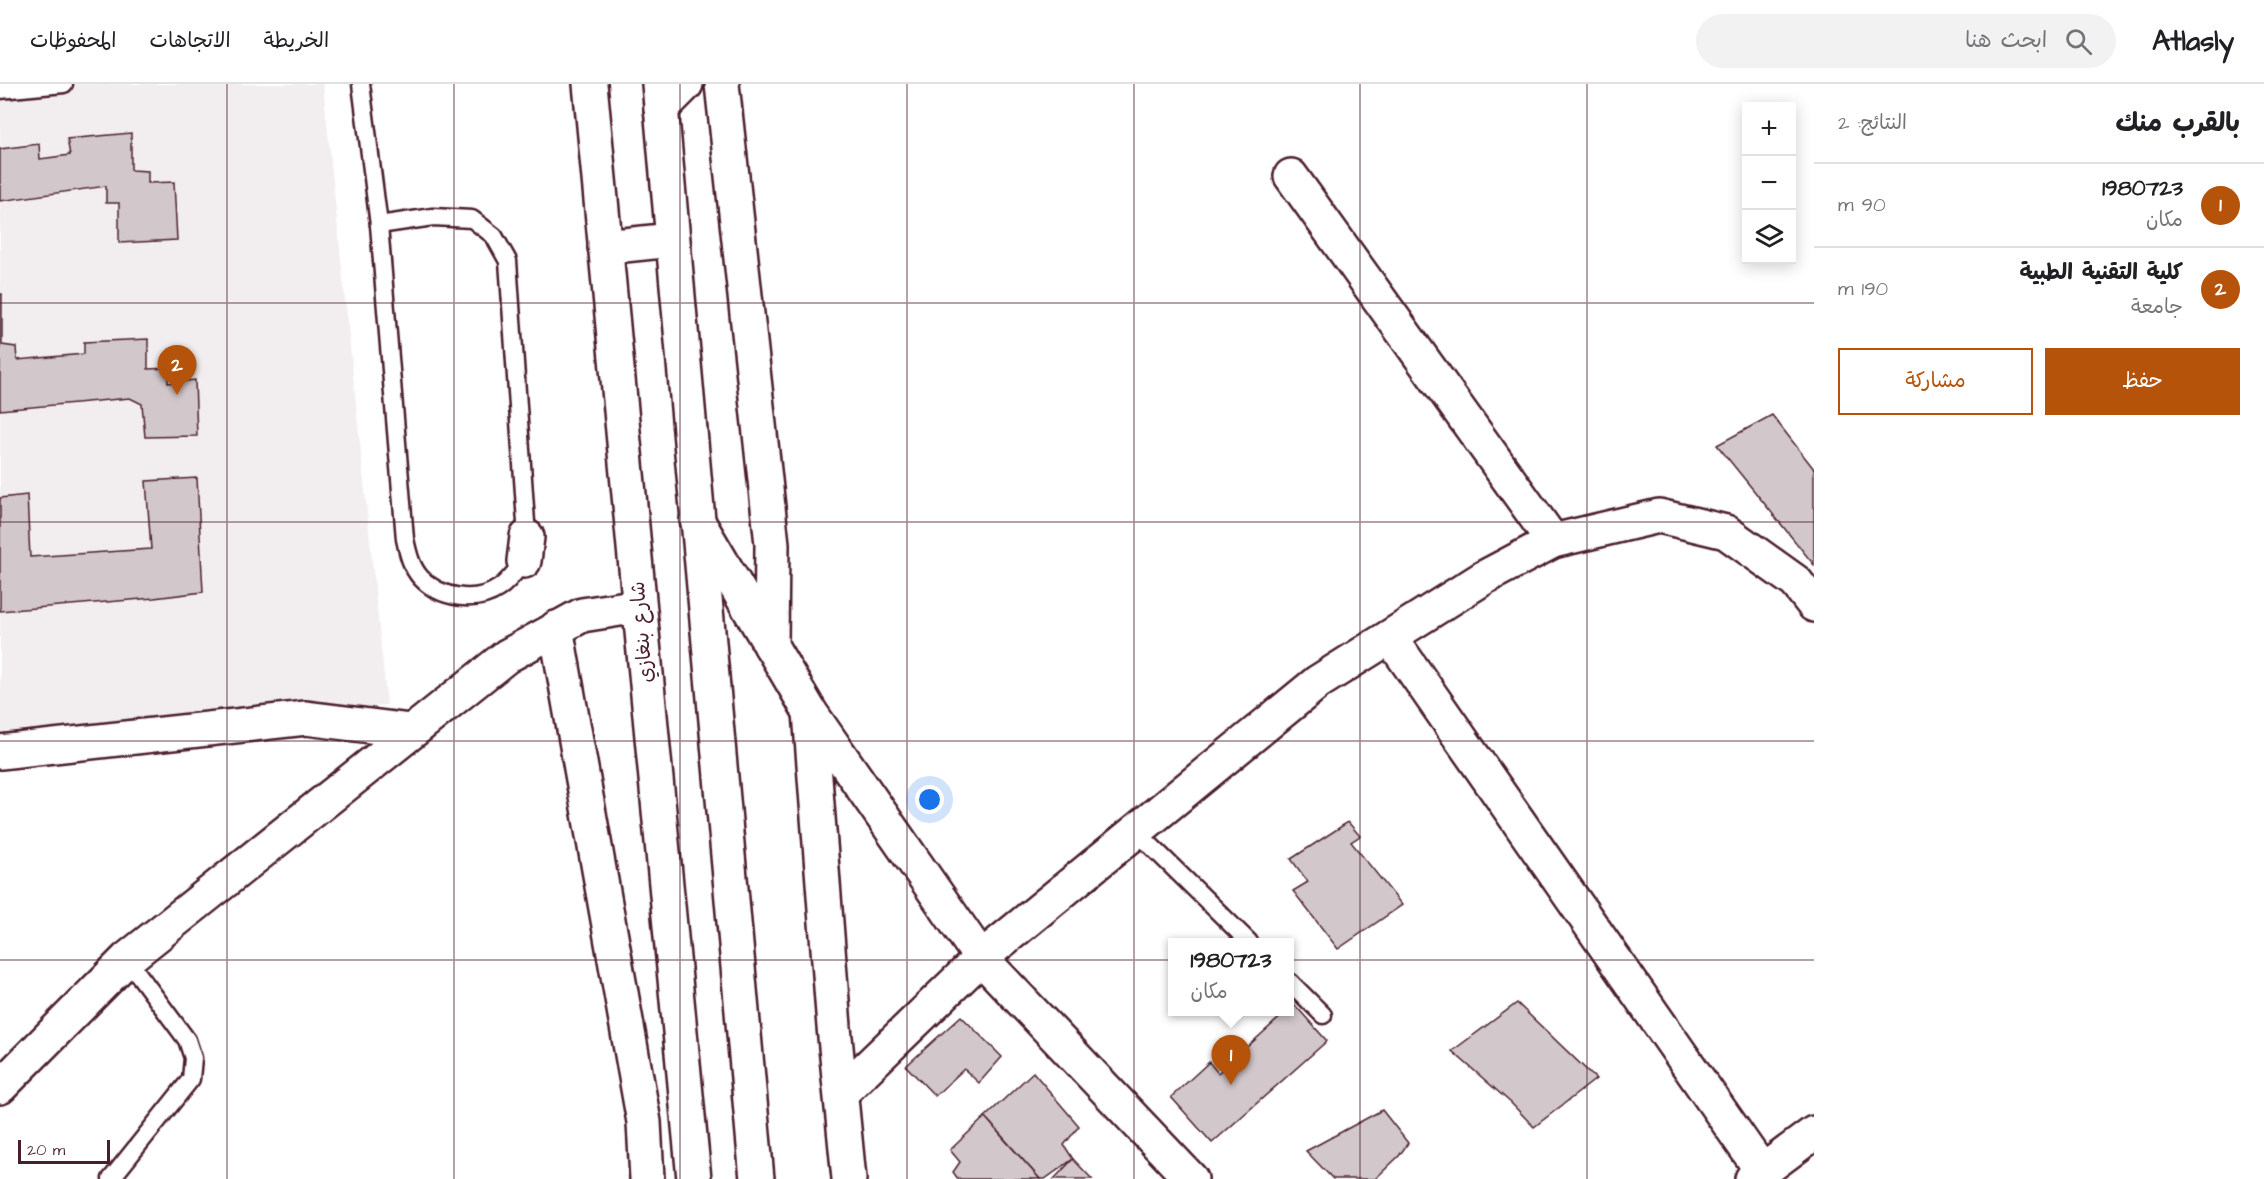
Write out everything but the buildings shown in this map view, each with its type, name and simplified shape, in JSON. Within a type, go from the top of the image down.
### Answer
[{"type":"street","name":"شارع بنغازي","points":[[590,84],[694,1179]]},
{"type":"street","points":[[686,84],[660,97],[757,1179]]},
{"type":"street","points":[[722,84],[772,544],[771,646]]},
{"type":"street","points":[[1291,176],[1553,541]]},
{"type":"street","points":[[605,247],[672,240]]},
{"type":"street","points":[[842,1092],[981,958],[1318,682],[1485,577],[1553,541],[1659,516],[1726,532],[1796,582],[1814,605]]},
{"type":"street","points":[[697,520],[810,712],[981,958],[1191,1179]]},
{"type":"street","points":[[0,1087],[127,959],[507,656],[582,615],[639,606]]},
{"type":"street","points":[[556,628],[644,1122],[647,1179]]},
{"type":"street","points":[[1390,637],[1757,1175],[1811,1141]]},
{"type":"street","points":[[810,712],[834,1027],[849,1179]]},
{"type":"street","points":[[0,752],[306,718],[411,731]]},
{"type":"lane","points":[[0,90],[64,84]]},
{"type":"lane","points":[[361,84],[379,225],[405,539],[409,560],[420,577],[437,590],[457,597],[478,597],[497,589],[513,576],[525,549],[508,261],[494,237],[472,219],[433,217],[379,225]]},
{"type":"lane","points":[[1137,832],[1245,938]]},
{"type":"lane","points":[[111,1179],[191,1079],[193,1058],[187,1040],[127,959]]},
{"type":"lane","points":[[1294,986],[1323,1015]]},
{"type":"shaded area","points":[[0,84],[323,84],[387,705],[0,738]]},
{"type":"place","name":"كلية التقنية الطبية","points":[[177,395]]},
{"type":"place","name":"1980723","points":[[1231,1085]]}]
